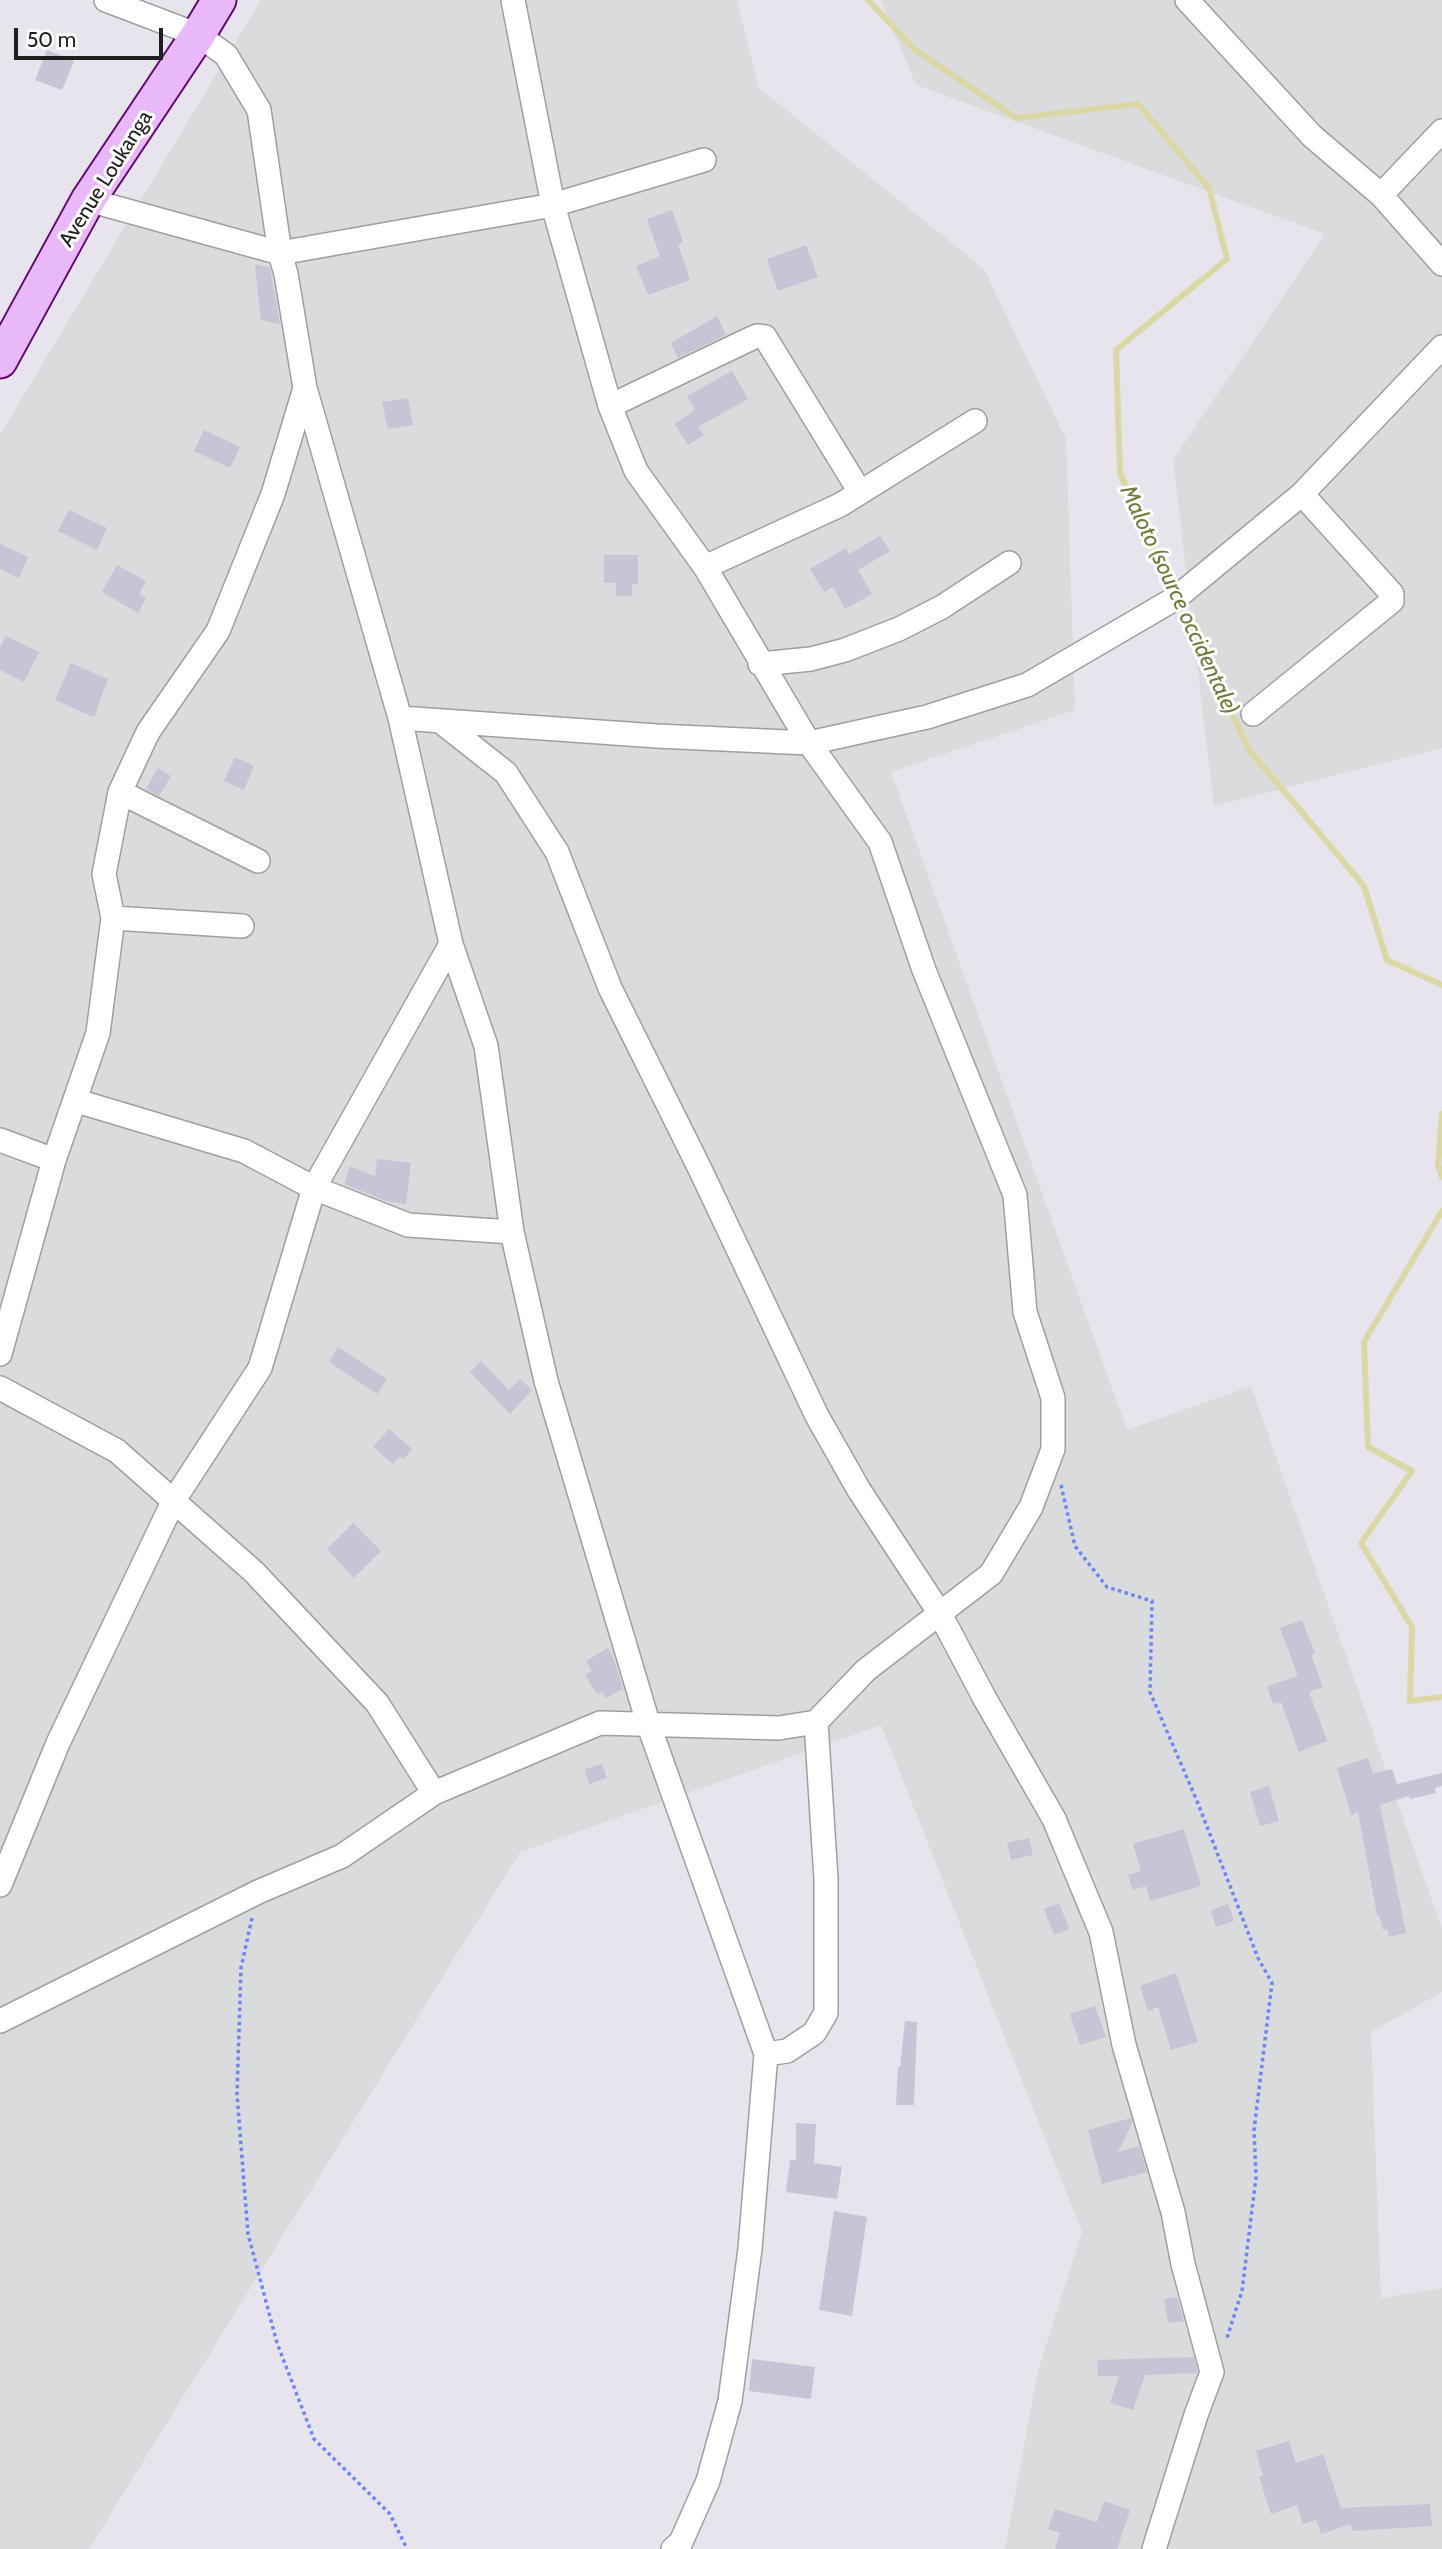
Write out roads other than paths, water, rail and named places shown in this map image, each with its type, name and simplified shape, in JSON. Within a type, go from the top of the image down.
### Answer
[{"type":"main road","name":"Avenue Loukanga","points":[[0,361],[88,201],[219,0]]},
{"type":"street","points":[[106,0],[131,5],[198,35],[226,55],[259,110],[280,253],[305,388],[400,718],[451,944],[486,1046],[512,1232],[546,1381],[649,1726],[766,2054],[750,2249],[730,2401],[705,2490],[681,2542],[673,2549]]},
{"type":"street","points":[[0,2021],[258,1892],[342,1856],[434,1793],[600,1723],[779,1728],[816,1722],[866,1670],[991,1574],[1031,1507],[1054,1449],[1053,1398],[1026,1312],[1015,1195],[924,970],[880,842],[808,743],[705,567],[636,471],[610,406],[554,205],[513,0]]},
{"type":"street","points":[[1186,0],[1312,136],[1381,195],[1442,264]]},
{"type":"street","points":[[1381,195],[1441,134]]},
{"type":"street","points":[[88,201],[280,253],[554,205],[704,160]]},
{"type":"street","points":[[610,406],[757,336],[765,337],[860,492]]},
{"type":"street","points":[[400,718],[657,736],[808,743],[927,717],[1027,685],[1175,598],[1302,494],[1442,347]]},
{"type":"street","points":[[0,1354],[54,1160],[98,1033],[113,918],[104,874],[120,792],[148,732],[218,631],[273,494],[305,388]]},
{"type":"street","points":[[705,567],[840,505],[975,421]]},
{"type":"street","points":[[1254,714],[1392,601],[1392,594],[1302,494]]},
{"type":"street","points":[[760,664],[811,659],[845,650],[899,629],[942,607],[1009,563]]},
{"type":"street","points":[[440,721],[506,773],[557,852],[610,988],[699,1167],[817,1416],[859,1490],[939,1612],[985,1699],[1055,1819],[1101,1933],[1124,2045],[1173,2212],[1183,2264],[1212,2372],[1154,2549]]},
{"type":"street","points":[[120,792],[258,861]]},
{"type":"street","points":[[113,918],[242,926]]},
{"type":"street","points":[[0,1885],[58,1743],[174,1500],[260,1368],[314,1188],[451,944]]},
{"type":"street","points":[[76,1101],[244,1151],[314,1188],[408,1225],[512,1232]]},
{"type":"street","points":[[0,1140],[54,1160]]},
{"type":"street","points":[[0,1388],[117,1451],[254,1572],[377,1703],[434,1793]]},
{"type":"street","points":[[766,2054],[787,2051],[814,2033],[826,2013],[826,1879],[816,1722]]},
{"type":"waterway","name":"Maloto (source occidentale)","points":[[868,0],[914,49],[1016,118],[1138,104],[1209,188],[1227,259],[1116,350],[1120,473],[1174,594]]},
{"type":"waterway","name":"Maloto (source occidentale)","points":[[1178,604],[1250,751],[1364,886],[1387,960],[1442,985]]},
{"type":"waterway","name":"Maloto (source occidentale)","points":[[1442,1114],[1438,1165],[1442,1177]]},
{"type":"waterway","name":"Maloto (source occidentale)","points":[[1442,1211],[1364,1342],[1368,1447],[1412,1471],[1361,1543],[1412,1627],[1410,1701],[1442,1697]]}]
